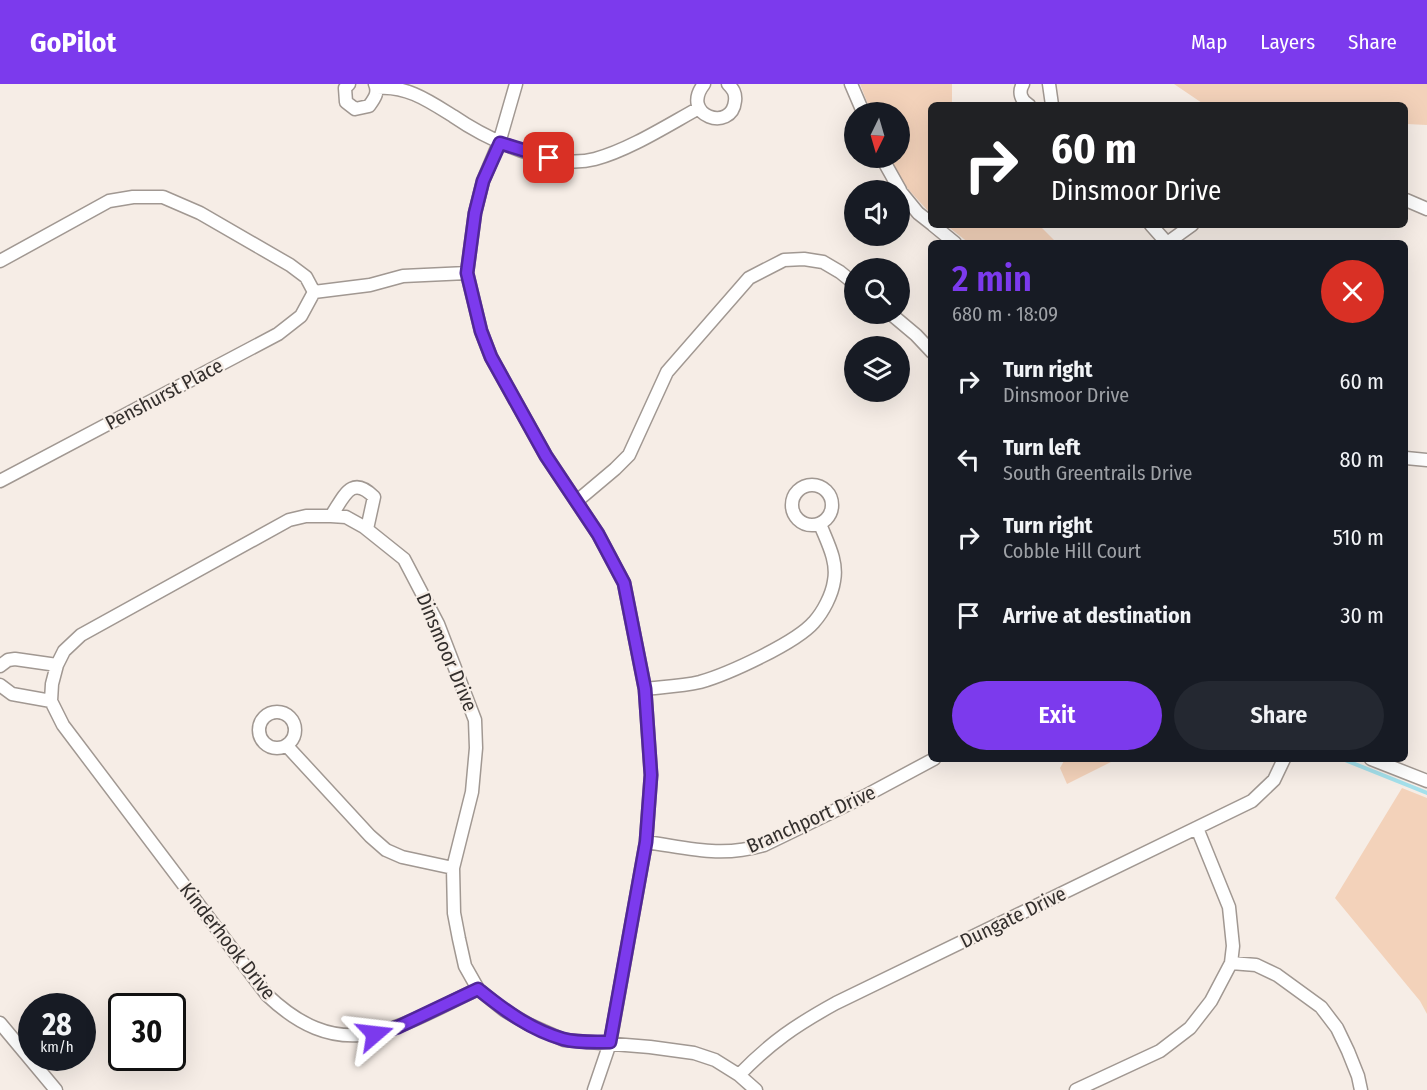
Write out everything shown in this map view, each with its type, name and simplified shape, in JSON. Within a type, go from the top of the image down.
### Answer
[{"type":"street","points":[[349,84],[345,88],[345,102],[355,109],[369,106],[376,94],[376,86],[408,91],[427,99],[458,120],[500,143],[549,158],[573,161],[595,159],[620,149],[699,108]]},
{"type":"street","points":[[516,84],[500,143],[483,181],[475,213],[467,273],[481,331],[491,357],[546,456],[598,534],[624,583],[645,689],[651,775],[646,842],[610,1042],[594,1090]]},
{"type":"street","points":[[704,84],[698,91],[699,108],[703,114],[715,118],[722,118],[734,107],[736,98],[728,84]]},
{"type":"street","points":[[851,84],[859,102]]},
{"type":"street","points":[[1023,84],[1020,88],[1021,96],[1026,102]]},
{"type":"street","points":[[1049,84],[1052,102]]},
{"type":"street","points":[[0,261],[109,201],[134,197],[163,197],[191,208],[290,265],[306,277],[315,292],[370,285],[403,276],[467,273]]},
{"type":"street","points":[[1408,201],[1427,209]]},
{"type":"street","points":[[910,203],[928,222]]},
{"type":"street","points":[[936,228],[951,240]]},
{"type":"street","points":[[1154,228],[1164,240]]},
{"type":"street","points":[[1171,240],[1188,228]]},
{"type":"street","points":[[577,501],[629,455],[667,372],[749,278],[784,260],[804,259],[823,262],[844,275]]},
{"type":"street","name":"Penshurst Place","points":[[0,481],[278,334],[301,316],[315,292]]},
{"type":"street","points":[[903,324],[928,348]]},
{"type":"street","points":[[1408,458],[1427,460]]},
{"type":"street","points":[[0,685],[12,694],[51,701],[52,684],[57,665],[64,651],[81,635],[289,520],[306,516],[332,516],[350,489],[356,486],[363,488],[374,497],[367,529]]},
{"type":"street","name":"Dinsmoor Drive","points":[[332,516],[346,517],[367,529],[404,559],[438,624],[476,720],[472,792],[453,868],[454,913],[459,939],[465,966],[478,989],[504,1010],[564,1040],[610,1042],[694,1053],[715,1060],[739,1075],[756,1090]]},
{"type":"street","points":[[645,689],[700,682],[734,670],[795,639],[814,623],[825,607],[834,581],[834,558],[820,524]]},
{"type":"street","points":[[0,666],[8,660],[15,659],[57,665]]},
{"type":"street","name":"Kinderhook Drive","points":[[51,701],[63,725],[260,986],[287,1013],[308,1025],[333,1034],[354,1036],[375,1034],[398,1027],[478,989]]},
{"type":"street","points":[[287,746],[370,836],[386,850],[402,857],[453,868]]},
{"type":"street","name":"Branchport Drive","points":[[646,842],[728,853],[764,845],[928,762]]},
{"type":"street","name":"Dungate Drive","points":[[739,1075],[761,1052],[793,1027],[836,1003],[1252,801],[1274,780],[1283,762]]},
{"type":"street","points":[[1379,762],[1427,781]]},
{"type":"street","points":[[1076,1090],[1160,1051],[1190,1028],[1211,1001],[1231,963],[1233,946],[1229,907],[1197,828]]},
{"type":"street","points":[[1231,963],[1256,965],[1277,975],[1321,1007],[1337,1028],[1358,1076],[1361,1090]]},
{"type":"street","points":[[0,1023],[56,1090]]},
{"type":"shaded area","points":[[860,84],[952,84],[952,102],[928,102],[928,211],[910,191],[910,180],[902,180],[894,168],[910,168],[910,102],[867,102]]},
{"type":"shaded area","points":[[1174,84],[1427,84],[1427,125],[1408,124],[1408,102],[1201,102]]},
{"type":"shaded area","points":[[950,228],[1042,228],[1054,240],[965,240]]},
{"type":"shaded area","points":[[1063,762],[1111,762],[1067,784],[1060,768]]},
{"type":"shaded area","points":[[1402,788],[1427,798],[1427,1014],[1420,1001],[1335,898]]},
{"type":"waterway","points":[[1350,762],[1427,793]]},
{"type":"route","points":[[375,1034],[398,1027],[478,989],[504,1010],[564,1040],[610,1042],[646,842],[651,775],[645,689],[624,583],[598,534],[546,456],[491,357],[481,331],[467,273],[475,213],[483,181],[500,143],[549,158]]}]
